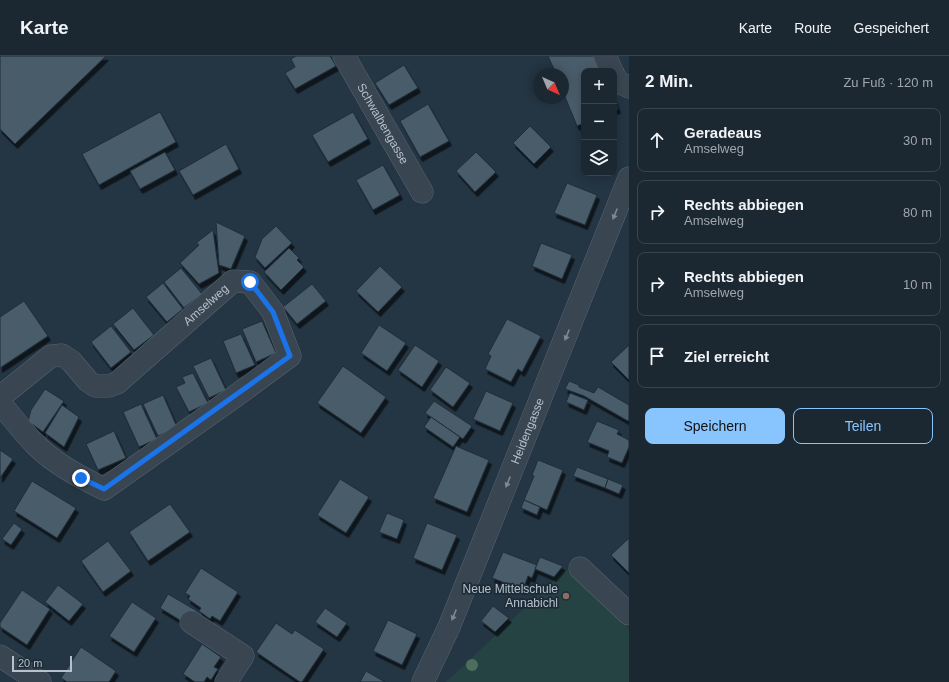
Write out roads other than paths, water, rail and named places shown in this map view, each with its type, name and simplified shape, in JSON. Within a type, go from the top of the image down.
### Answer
[{"type":"street","name":"Schwalbengasse","points":[[344,56],[422,192]]},
{"type":"street","points":[[605,56],[611,68]]},
{"type":"street","points":[[617,80],[629,87]]},
{"type":"street","name":"Heidengasse","points":[[423,682],[450,627],[629,178]]},
{"type":"street","name":"Amselweg","points":[[0,397],[51,356],[62,355],[71,361],[88,381],[95,386],[109,386],[117,383],[233,281],[250,282],[273,312],[290,356],[104,489],[81,478],[47,455],[36,445],[0,403]]},
{"type":"street","points":[[580,568],[629,614]]},
{"type":"street","points":[[191,622],[244,656],[226,682]]},
{"type":"street","points":[[0,656],[40,682]]},
{"type":"place","name":"Neue Mittelschule Annabichl","points":[[566,596]]}]
